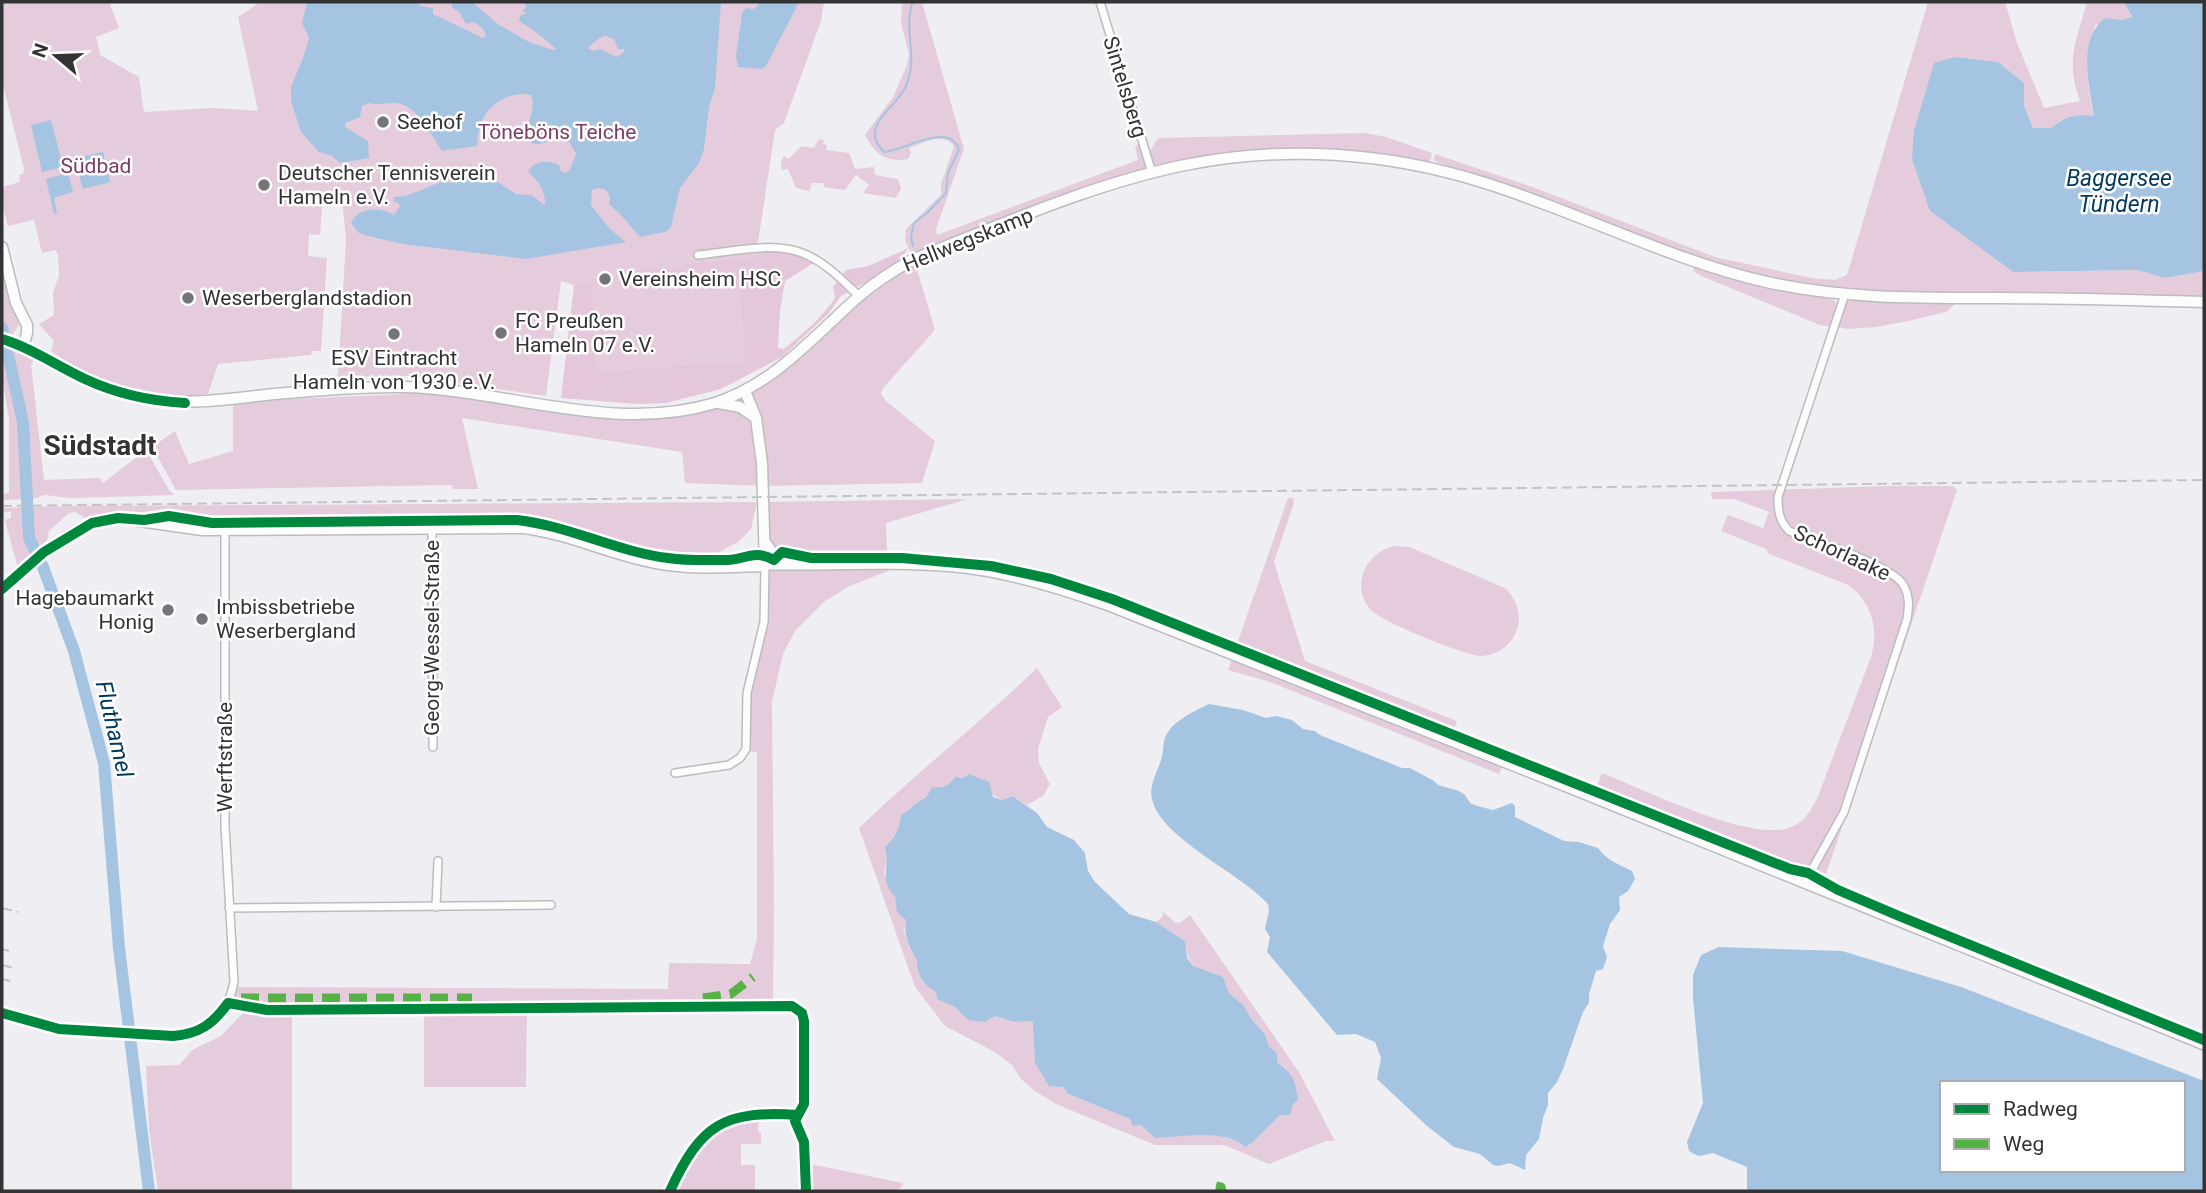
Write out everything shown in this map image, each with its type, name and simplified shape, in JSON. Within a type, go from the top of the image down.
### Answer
[{"type":"main road","name":"Hellwegskamp","points":[[2,339],[100,386],[152,400],[199,402],[334,390],[405,387],[576,409],[639,413],[692,408],[745,391],[773,373],[801,352],[859,296],[914,259],[1105,187],[1152,173],[1187,164],[1247,156],[1311,153],[1373,158],[1429,167],[1483,182],[1704,265],[1772,283],[1845,294],[2204,302]]},
{"type":"main road","points":[[2,247],[16,303],[27,325],[27,333],[19,345]]},
{"type":"main road","points":[[2,589],[44,552],[85,526],[118,518],[225,531],[524,528],[564,535],[653,563],[699,568],[765,566],[762,463],[756,418],[745,391]]},
{"type":"main road","points":[[715,402],[740,407],[756,418]]},
{"type":"street","name":"Sintelsberg","points":[[1100,2],[1152,173]]},
{"type":"street","points":[[698,255],[787,249],[826,266],[859,296]]},
{"type":"street","name":"Schorlaake","points":[[1804,884],[1844,812],[1907,620],[1909,605],[1907,592],[1900,580],[1886,570],[1790,531],[1778,511],[1778,497],[1845,294]]},
{"type":"street","name":"Georg-Wessel-Straße","points":[[432,529],[433,747]]},
{"type":"street","name":"Werftstraße","points":[[2,1013],[59,1029],[173,1036],[199,1031],[219,1016],[228,1003],[234,982],[225,826],[225,531]]},
{"type":"street","points":[[764,537],[777,556],[804,566]]},
{"type":"street","points":[[675,773],[729,765],[740,758],[746,749],[747,693],[764,622],[765,566],[918,566],[965,569],[1020,579],[1072,594],[1804,884],[2204,1046]]},
{"type":"street","points":[[436,907],[438,861]]},
{"type":"street","points":[[229,908],[551,905]]},
{"type":"green space","name":"Südbad","points":[[2,2],[109,2],[119,28],[96,37],[100,55],[139,77],[144,112],[212,108],[258,111],[238,17],[260,2],[824,2],[821,21],[784,123],[775,130],[756,256],[623,271],[624,283],[717,276],[739,288],[744,360],[597,371],[593,283],[574,285],[561,281],[546,396],[408,376],[338,377],[346,239],[343,209],[337,195],[323,196],[320,235],[309,234],[308,256],[327,258],[321,351],[312,351],[311,355],[218,364],[208,394],[186,396],[145,393],[107,382],[88,373],[51,351],[54,341],[39,324],[54,315],[53,292],[59,276],[58,255],[55,250],[42,253],[34,220],[8,226],[2,203],[2,187],[20,182],[19,175],[23,174],[24,169],[2,89]]},
{"type":"green space","points":[[902,2],[922,2],[964,149],[936,229],[937,235],[1138,160],[1135,146],[1139,144],[1148,163],[1148,154],[1158,138],[1365,133],[1386,137],[1432,153],[1429,167],[1373,158],[1247,156],[1152,173],[914,259],[905,240],[906,229],[941,195],[941,184],[954,146],[944,139],[933,140],[909,148],[911,153],[908,159],[893,160],[877,152],[865,135],[893,97],[907,65],[909,54],[901,23]]},
{"type":"green space","points":[[1928,2],[2005,2],[2017,43],[2044,108],[2080,101],[2073,74],[2073,62],[2087,2],[2124,2],[2132,18],[2095,25],[2087,70],[2094,116],[2062,119],[2051,128],[2033,128],[2024,105],[2024,83],[1998,62],[1955,57],[1934,64],[1914,130],[1930,211],[2013,272],[2137,270],[2165,278],[2204,271],[2204,302],[1931,298],[1796,287],[1638,241],[1434,161],[1435,154],[1530,186],[1715,257],[1812,278],[1835,280],[1847,275]]},
{"type":"green space","points":[[819,139],[824,140],[826,150],[849,153],[855,169],[874,167],[875,175],[898,179],[901,189],[896,198],[863,193],[869,185],[856,175],[845,190],[824,187],[823,183],[811,183],[810,191],[796,188],[788,169],[782,170],[782,159],[784,156],[789,159],[801,146],[814,148]]},
{"type":"green space","points":[[914,259],[935,330],[883,388],[881,394],[935,441],[922,483],[763,486],[685,483],[682,452],[462,418],[478,489],[453,489],[452,485],[176,490],[152,447],[175,431],[189,464],[233,451],[233,404],[405,394],[405,387],[576,409],[665,412],[745,391],[859,296]]},
{"type":"green space","points":[[2,265],[19,325],[12,335],[2,332]]},
{"type":"green space","points":[[1693,265],[1760,286],[1831,298],[1837,307],[1832,327],[1820,325],[1706,278],[1694,272]]},
{"type":"green space","points":[[1851,300],[1955,304],[1946,312],[1908,321],[1876,327],[1836,327],[1845,304]]},
{"type":"green space","points":[[2,340],[38,354],[31,364],[44,480],[100,478],[103,483],[146,450],[174,495],[71,498],[45,495],[33,499],[2,500],[2,494],[9,493],[9,419],[2,376]]},
{"type":"green space","points":[[1953,486],[1957,490],[1822,886],[1568,784],[1571,776],[1597,786],[1602,773],[1668,801],[1722,821],[1747,827],[1770,830],[1788,828],[1802,820],[1817,799],[1871,657],[1874,636],[1872,617],[1863,599],[1848,585],[1769,554],[1766,549],[1721,531],[1728,515],[1763,528],[1769,512],[1734,499],[1712,499],[1711,492]]},
{"type":"green space","points":[[1288,498],[1293,498],[1294,503],[1274,562],[1305,661],[1457,721],[1449,742],[1504,763],[1499,774],[1270,682],[1228,670]]},
{"type":"green space","points":[[968,499],[886,523],[888,571],[848,587],[825,601],[795,631],[783,654],[772,702],[773,1006],[292,1010],[292,1191],[158,1191],[149,1129],[146,1066],[179,1065],[192,1050],[221,1036],[248,1008],[229,1003],[233,987],[668,989],[669,963],[750,964],[757,939],[757,753],[746,749],[748,693],[764,622],[764,502]]},
{"type":"green space","points":[[757,502],[751,529],[738,542],[715,554],[695,557],[653,554],[563,526],[514,517],[212,520],[167,513],[121,513],[85,518],[75,512],[69,513],[49,531],[47,540],[17,565],[5,520],[11,518],[11,512],[2,512],[2,508],[75,506]]},
{"type":"green space","points":[[1396,546],[1409,547],[1505,588],[1516,603],[1519,614],[1518,626],[1510,642],[1493,654],[1474,655],[1408,630],[1372,611],[1362,592],[1364,572],[1376,555]]},
{"type":"green space","points":[[1037,668],[1062,707],[1048,717],[1038,749],[1039,763],[1050,784],[1043,796],[1027,805],[1013,796],[1002,800],[963,778],[955,777],[945,786],[932,787],[926,798],[901,815],[901,824],[891,842],[884,873],[906,920],[904,931],[917,960],[921,979],[936,992],[937,999],[955,1007],[968,1020],[994,1016],[1034,1021],[1035,1063],[1049,1085],[1063,1087],[1068,1094],[1130,1119],[1150,1131],[1221,1136],[1253,1142],[1280,1115],[1290,1115],[1287,1069],[1277,1062],[1277,1053],[1269,1046],[1265,1034],[1229,993],[1223,977],[1195,967],[1188,957],[1185,941],[1156,922],[1163,916],[1162,911],[1176,923],[1190,915],[1299,1072],[1335,1141],[1326,1141],[1269,1164],[1224,1145],[1155,1145],[1056,1104],[1035,1091],[1021,1079],[1013,1066],[995,1052],[945,1026],[915,987],[859,828]]},
{"type":"green space","points":[[424,1010],[527,1010],[526,1087],[424,1087]]},
{"type":"green space","points":[[761,1115],[758,1132],[761,1133],[761,1144],[741,1144],[741,1165],[755,1165],[755,1191],[677,1191],[682,1170],[705,1139],[724,1125]]},
{"type":"green space","points":[[805,1163],[903,1183],[896,1191],[798,1191],[805,1178]]},
{"type":"shaded area","points":[[909,248],[894,266],[840,297],[829,313],[782,357],[721,389],[666,403],[636,404],[561,398],[574,285],[593,283],[597,371],[744,360],[739,288],[717,276],[624,283],[623,271],[756,256],[757,249],[776,249],[817,261],[785,281],[778,348],[784,349],[830,306],[835,298],[833,287],[846,270],[868,266]]},
{"type":"water","name":"Töneböns Teiche","points":[[307,2],[418,2],[420,6],[433,8],[433,14],[483,38],[486,36],[482,28],[474,22],[466,24],[459,12],[451,7],[453,2],[472,2],[499,25],[529,42],[553,50],[556,49],[519,21],[520,16],[526,13],[523,11],[526,7],[524,2],[721,2],[715,88],[709,107],[704,149],[699,163],[680,188],[671,227],[665,232],[640,237],[609,204],[610,197],[606,190],[598,188],[592,190],[591,205],[610,229],[626,242],[526,259],[403,244],[359,233],[351,223],[359,213],[383,210],[394,215],[400,206],[393,201],[394,197],[406,196],[441,182],[452,183],[482,172],[516,194],[531,195],[545,205],[541,187],[528,172],[538,163],[550,162],[559,165],[565,173],[569,171],[576,154],[570,143],[559,136],[538,144],[525,139],[533,101],[531,95],[523,94],[501,100],[489,110],[480,126],[477,146],[442,151],[423,121],[410,109],[396,103],[368,103],[362,106],[360,117],[345,123],[345,127],[368,141],[369,158],[340,163],[332,156],[319,152],[301,132],[291,101],[291,87],[309,38],[302,23]],"holes":[[[605,36],[614,39],[618,49],[624,49],[617,57],[600,49],[594,51],[588,48]]]},
{"type":"water","points":[[761,2],[799,2],[766,66],[762,69],[738,67],[736,56],[742,13],[746,8],[754,9]]},
{"type":"water","name":"Baggersee Tündern","points":[[2124,2],[2204,2],[2204,271],[2165,278],[2137,270],[2013,272],[1930,211],[1912,159],[1914,130],[1934,63],[1955,57],[1998,62],[2024,83],[2024,105],[2033,128],[2051,128],[2071,117],[2094,116],[2087,64],[2091,38],[2096,27],[2105,18],[2121,20],[2132,17]]},
{"type":"water","points":[[51,120],[63,167],[42,172],[31,125]]},
{"type":"water","points":[[103,152],[110,182],[83,189],[76,166],[87,164],[85,156]]},
{"type":"water","points":[[68,173],[73,192],[54,198],[57,213],[54,214],[46,179]]},
{"type":"water","points":[[1209,704],[1243,710],[1266,718],[1276,716],[1292,720],[1303,729],[1315,731],[1402,768],[1410,768],[1438,785],[1459,791],[1470,803],[1477,806],[1493,810],[1512,803],[1515,806],[1515,817],[1564,841],[1598,848],[1609,859],[1632,871],[1635,879],[1628,891],[1619,897],[1620,910],[1610,924],[1603,946],[1607,957],[1603,969],[1596,971],[1589,1003],[1583,1012],[1563,1069],[1548,1093],[1548,1105],[1539,1139],[1526,1155],[1525,1170],[1510,1163],[1493,1165],[1480,1154],[1454,1147],[1427,1126],[1377,1079],[1381,1058],[1375,1042],[1356,1034],[1337,1035],[1267,952],[1270,937],[1265,929],[1268,904],[1256,892],[1185,841],[1158,813],[1151,790],[1167,734],[1182,718]]},
{"type":"water","points":[[969,774],[989,782],[993,797],[1002,800],[1013,796],[1037,813],[1047,827],[1074,840],[1085,853],[1088,871],[1095,882],[1129,914],[1156,922],[1185,941],[1187,958],[1193,966],[1223,977],[1229,993],[1244,1006],[1265,1034],[1269,1046],[1277,1053],[1277,1062],[1293,1078],[1298,1100],[1293,1104],[1290,1115],[1280,1115],[1245,1147],[1237,1141],[1215,1136],[1155,1138],[1141,1125],[1133,1126],[1130,1119],[1068,1094],[1063,1087],[1049,1086],[1035,1063],[1033,1021],[1014,1021],[996,1016],[985,1022],[968,1020],[955,1007],[937,999],[936,992],[927,986],[919,974],[917,960],[906,936],[906,920],[897,912],[895,896],[887,885],[885,847],[896,832],[901,815],[926,798],[932,787],[945,786],[955,777],[963,778]]},
{"type":"water","points":[[1719,947],[1842,951],[1961,987],[2204,1081],[2204,1191],[1747,1191],[1747,1167],[1713,1153],[1700,1156],[1689,1151],[1687,1142],[1703,1103],[1693,975],[1701,955]]},
{"type":"waterway","points":[[913,2],[909,23],[909,77],[900,96],[876,126],[877,143],[884,152],[937,137],[954,141],[959,150],[948,173],[946,193],[914,223],[911,237],[913,246]]},
{"type":"waterway","name":"Fluthamel","points":[[2,328],[23,422],[29,538],[43,567],[74,651],[104,763],[119,948],[149,1191]]},
{"type":"railway","points":[[2,506],[2204,480]]},
{"type":"railway","points":[[2,908],[18,912]]},
{"type":"railway","points":[[2,949],[9,951]]},
{"type":"railway","points":[[2,965],[14,968]]},
{"type":"railway","points":[[2,979],[10,981]]},
{"type":"marked path","points":[[703,998],[731,994],[753,977]]},
{"type":"marked path","points":[[241,998],[472,998]]},
{"type":"marked path","points":[[1216,1186],[1221,1187],[1222,1191]]},
{"type":"cycle path","points":[[2,339],[109,389],[159,401],[185,403]]},
{"type":"cycle path","points":[[2,589],[44,552],[92,523],[118,518],[144,520],[169,516],[212,523],[517,520],[556,528],[649,555],[676,559],[728,560],[761,555],[774,560],[782,552],[811,558],[902,558],[991,566],[1051,579],[1112,599],[1790,869],[1808,873],[1838,890],[1899,916],[2204,1040]]},
{"type":"cycle path","points":[[2,1013],[59,1029],[173,1036],[205,1027],[228,1003],[267,1010],[792,1006],[802,1013],[804,1021],[804,1104],[795,1121],[804,1142],[806,1191]]},
{"type":"cycle path","points":[[670,1191],[693,1150],[718,1126],[751,1115],[798,1115]]},
{"type":"place","name":"Seehof","points":[[383,122]]},
{"type":"place","name":"Deutscher Tennisverein Hameln e.V.","points":[[264,185]]},
{"type":"place","name":"Vereinsheim HSC","points":[[605,279]]},
{"type":"place","name":"Weserberglandstadion","points":[[188,298]]},
{"type":"place","name":"FC Preußen Hameln 07 e.V.","points":[[501,333]]},
{"type":"place","name":"ESV Eintracht Hameln von 1930 e.V.","points":[[394,334]]},
{"type":"place","name":"Hagebaumarkt Honig","points":[[168,610]]},
{"type":"place","name":"Imbissbetriebe Weserbergland","points":[[202,619]]},
{"type":"district","name":"Südstadt","points":[[100,445]]}]
